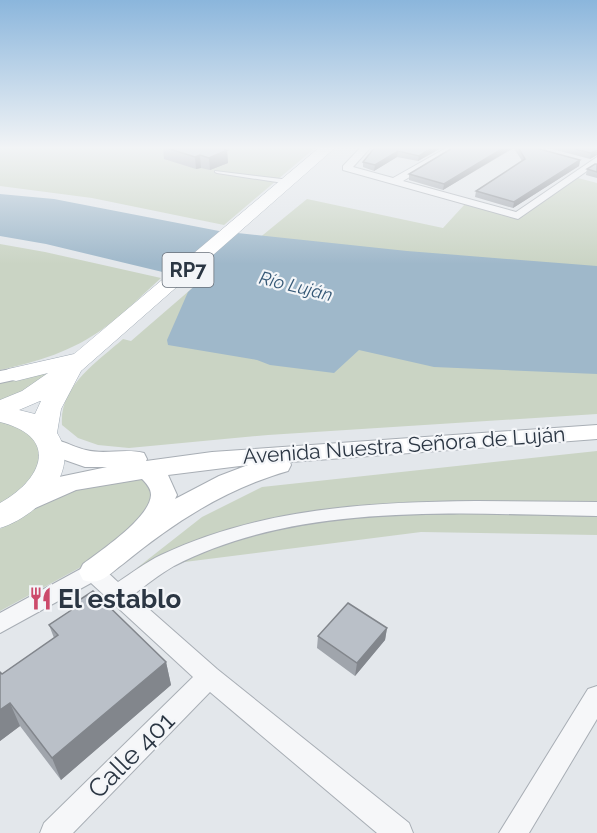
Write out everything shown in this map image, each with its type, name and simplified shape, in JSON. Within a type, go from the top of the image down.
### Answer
[{"type":"main road","name":"RP7","points":[[0,409],[31,396],[81,360],[286,186]]},
{"type":"main road","name":"RP7","points":[[10,512],[32,496],[52,466],[48,409],[81,360]]},
{"type":"main road","points":[[8,375],[81,360]]},
{"type":"main road","points":[[0,414],[26,419],[49,440]]},
{"type":"main road","name":"Avenida Nuestra Señora de Luján","points":[[49,440],[85,459],[212,459],[597,432]]},
{"type":"main road","points":[[93,572],[141,532],[239,476],[296,461],[375,448]]},
{"type":"main road","name":"Avenida Nuestra Señora de Luján","points":[[10,512],[68,483],[122,472],[212,459]]},
{"type":"main road","points":[[141,532],[158,510],[164,495],[160,482],[148,470]]},
{"type":"street","points":[[408,186],[518,216],[560,186]]},
{"type":"street","points":[[117,594],[138,576],[184,550],[243,532],[302,519],[359,511],[414,508],[597,509]]},
{"type":"street","points":[[0,624],[93,572],[209,677],[399,833]]},
{"type":"street","name":"Calle 401","points":[[54,833],[209,677]]},
{"type":"street","points":[[513,833],[597,697]]},
{"type":"green space","points":[[0,186],[270,186],[224,225],[92,198]]},
{"type":"green space","points":[[566,186],[597,186],[597,283],[247,248],[307,199],[443,228],[465,204],[518,219]]},
{"type":"green space","points":[[0,244],[161,278],[126,311],[80,343],[41,359],[0,370]]},
{"type":"green space","points":[[197,284],[252,303],[597,326],[597,414],[268,435],[129,448],[98,445],[78,438],[62,425],[67,398],[91,366],[123,339],[131,341]]},
{"type":"green space","points":[[62,368],[0,404],[0,383]]},
{"type":"green space","points":[[0,420],[28,427],[46,463],[0,512]]},
{"type":"green space","points":[[597,451],[597,535],[421,532],[137,568],[202,517],[262,487]]},
{"type":"green space","points":[[129,476],[152,481],[151,512],[81,567],[0,611],[0,529],[65,491]]},
{"type":"water","name":"Río Luján","points":[[0,194],[54,199],[219,231],[407,251],[597,266],[597,374],[434,367],[359,350],[334,373],[270,365],[257,360],[168,345],[167,340],[188,292],[200,281],[46,244],[0,236]]},
{"type":"building","points":[[484,186],[539,186],[514,202],[476,191]]},
{"type":"building","points":[[93,591],[166,662],[52,758],[10,703],[0,710],[0,672],[2,674],[58,635],[49,625],[73,609],[70,606]]},
{"type":"building","points":[[348,603],[387,628],[357,663],[318,636]]},
{"type":"place","name":"El establo","points":[[40,599]]}]
